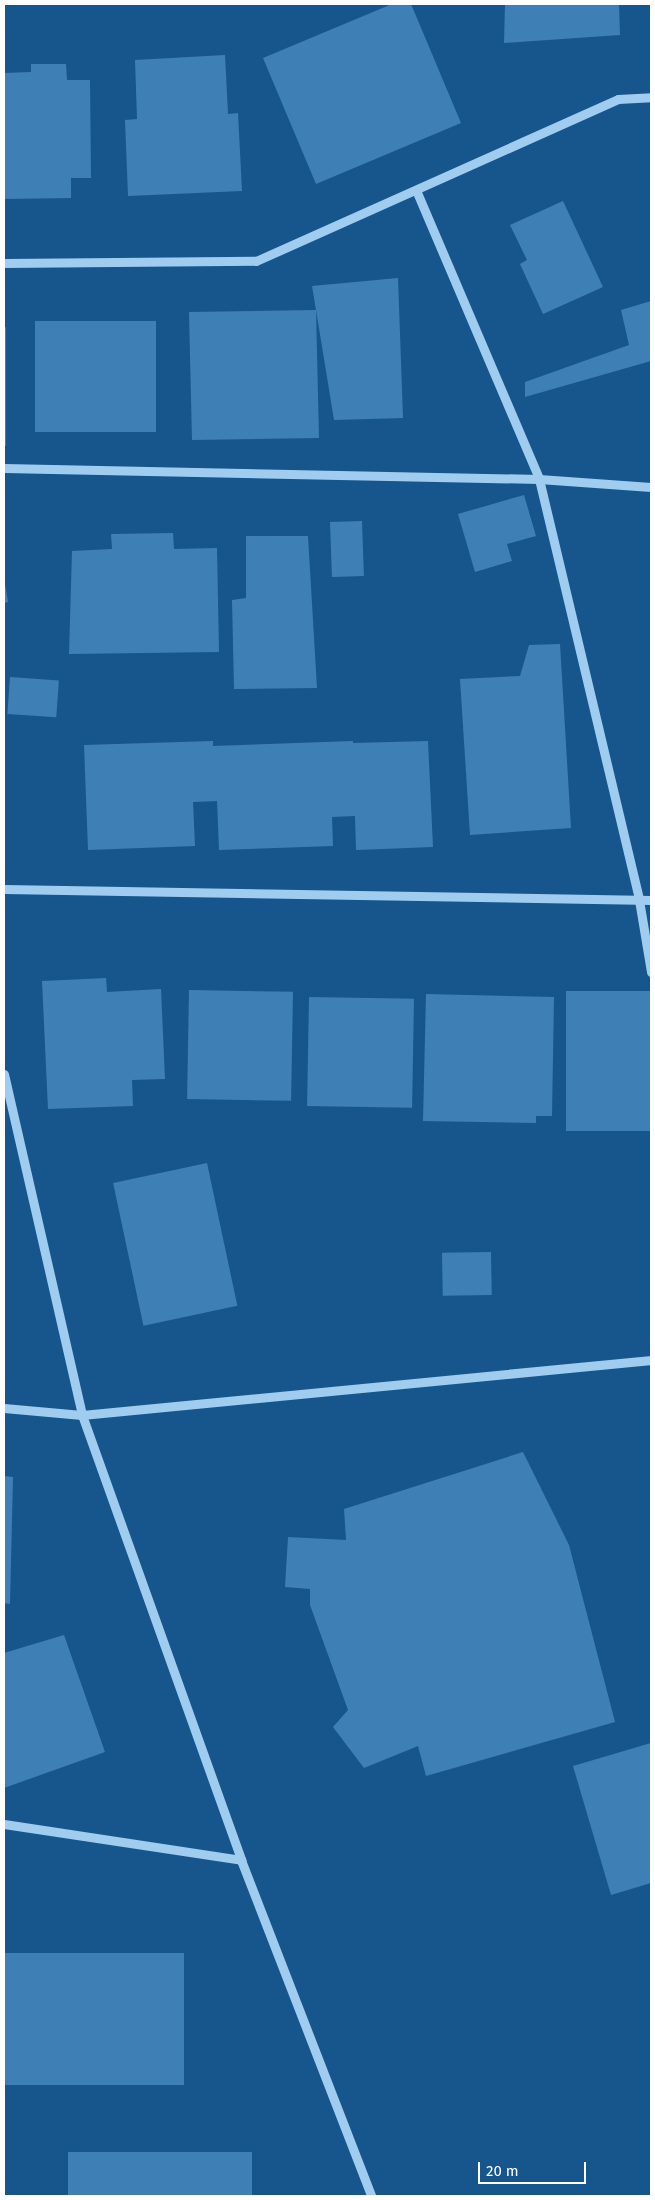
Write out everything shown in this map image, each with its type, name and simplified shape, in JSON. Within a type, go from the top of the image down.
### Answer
[{"type":"street","points":[[4,263],[256,261],[618,99],[651,97]]},
{"type":"street","points":[[416,190],[539,479],[639,900],[651,972]]},
{"type":"street","points":[[4,468],[539,479],[651,487]]},
{"type":"street","points":[[4,889],[651,900]]},
{"type":"street","points":[[4,1074],[82,1415],[241,1860],[371,2196]]},
{"type":"street","points":[[4,1408],[82,1415],[651,1360]]},
{"type":"street","points":[[4,1824],[241,1860]]},
{"type":"building","points":[[392,4],[411,4],[461,123],[316,184],[263,58]]},
{"type":"building","points":[[505,4],[619,4],[620,35],[504,43]]},
{"type":"building","points":[[225,55],[228,114],[238,113],[242,191],[128,196],[125,120],[137,119],[135,60]]},
{"type":"building","points":[[31,64],[66,64],[67,80],[90,80],[91,178],[71,178],[71,198],[4,199],[4,73],[31,72]]},
{"type":"building","points":[[563,201],[603,287],[543,314],[520,264],[527,260],[510,225]]},
{"type":"building","points":[[398,278],[403,418],[334,420],[312,286]]},
{"type":"building","points":[[651,301],[651,361],[525,397],[525,382],[629,345],[621,310]]},
{"type":"building","points":[[316,310],[319,438],[192,440],[189,312]]},
{"type":"building","points":[[35,321],[156,321],[156,432],[35,432]]},
{"type":"building","points":[[4,327],[6,327],[6,446],[4,446]]},
{"type":"building","points":[[524,495],[536,536],[507,544],[512,561],[475,572],[458,514]]},
{"type":"building","points":[[362,521],[364,576],[332,577],[330,522]]},
{"type":"building","points":[[173,533],[174,549],[217,548],[219,652],[69,654],[72,551],[112,549],[111,534]]},
{"type":"building","points":[[246,536],[308,536],[317,688],[234,689],[232,600],[246,598]]},
{"type":"building","points":[[4,585],[8,602],[4,603]]},
{"type":"building","points":[[560,644],[571,828],[470,835],[460,679],[520,676],[529,645]]},
{"type":"building","points":[[10,677],[59,680],[56,717],[7,714]]},
{"type":"building","points":[[213,741],[213,746],[353,741],[353,743],[428,741],[433,847],[356,850],[355,816],[332,817],[333,846],[219,850],[217,801],[193,802],[195,846],[88,850],[84,745]]},
{"type":"building","points":[[106,978],[107,992],[161,989],[165,1079],[132,1080],[133,1106],[48,1109],[42,981]]},
{"type":"building","points":[[189,990],[293,992],[291,1101],[187,1099]]},
{"type":"building","points":[[566,991],[651,991],[651,1131],[566,1131]]},
{"type":"building","points":[[426,994],[554,997],[552,1116],[536,1116],[536,1123],[423,1121]]},
{"type":"building","points":[[309,997],[414,999],[412,1108],[307,1106]]},
{"type":"building","points":[[207,1163],[237,1306],[143,1326],[113,1183]]},
{"type":"building","points":[[491,1252],[492,1295],[443,1296],[442,1253]]},
{"type":"building","points":[[523,1452],[569,1545],[615,1722],[426,1776],[418,1746],[364,1768],[333,1727],[348,1710],[310,1605],[310,1589],[285,1587],[288,1537],[346,1540],[344,1509]]},
{"type":"building","points":[[4,1476],[13,1477],[10,1604],[4,1603]]},
{"type":"building","points":[[64,1635],[105,1752],[4,1788],[4,1653]]},
{"type":"building","points":[[651,1743],[651,1883],[611,1895],[573,1766]]},
{"type":"building","points":[[4,1953],[184,1953],[184,2085],[4,2085]]},
{"type":"building","points":[[68,2152],[252,2152],[252,2196],[68,2196]]}]
